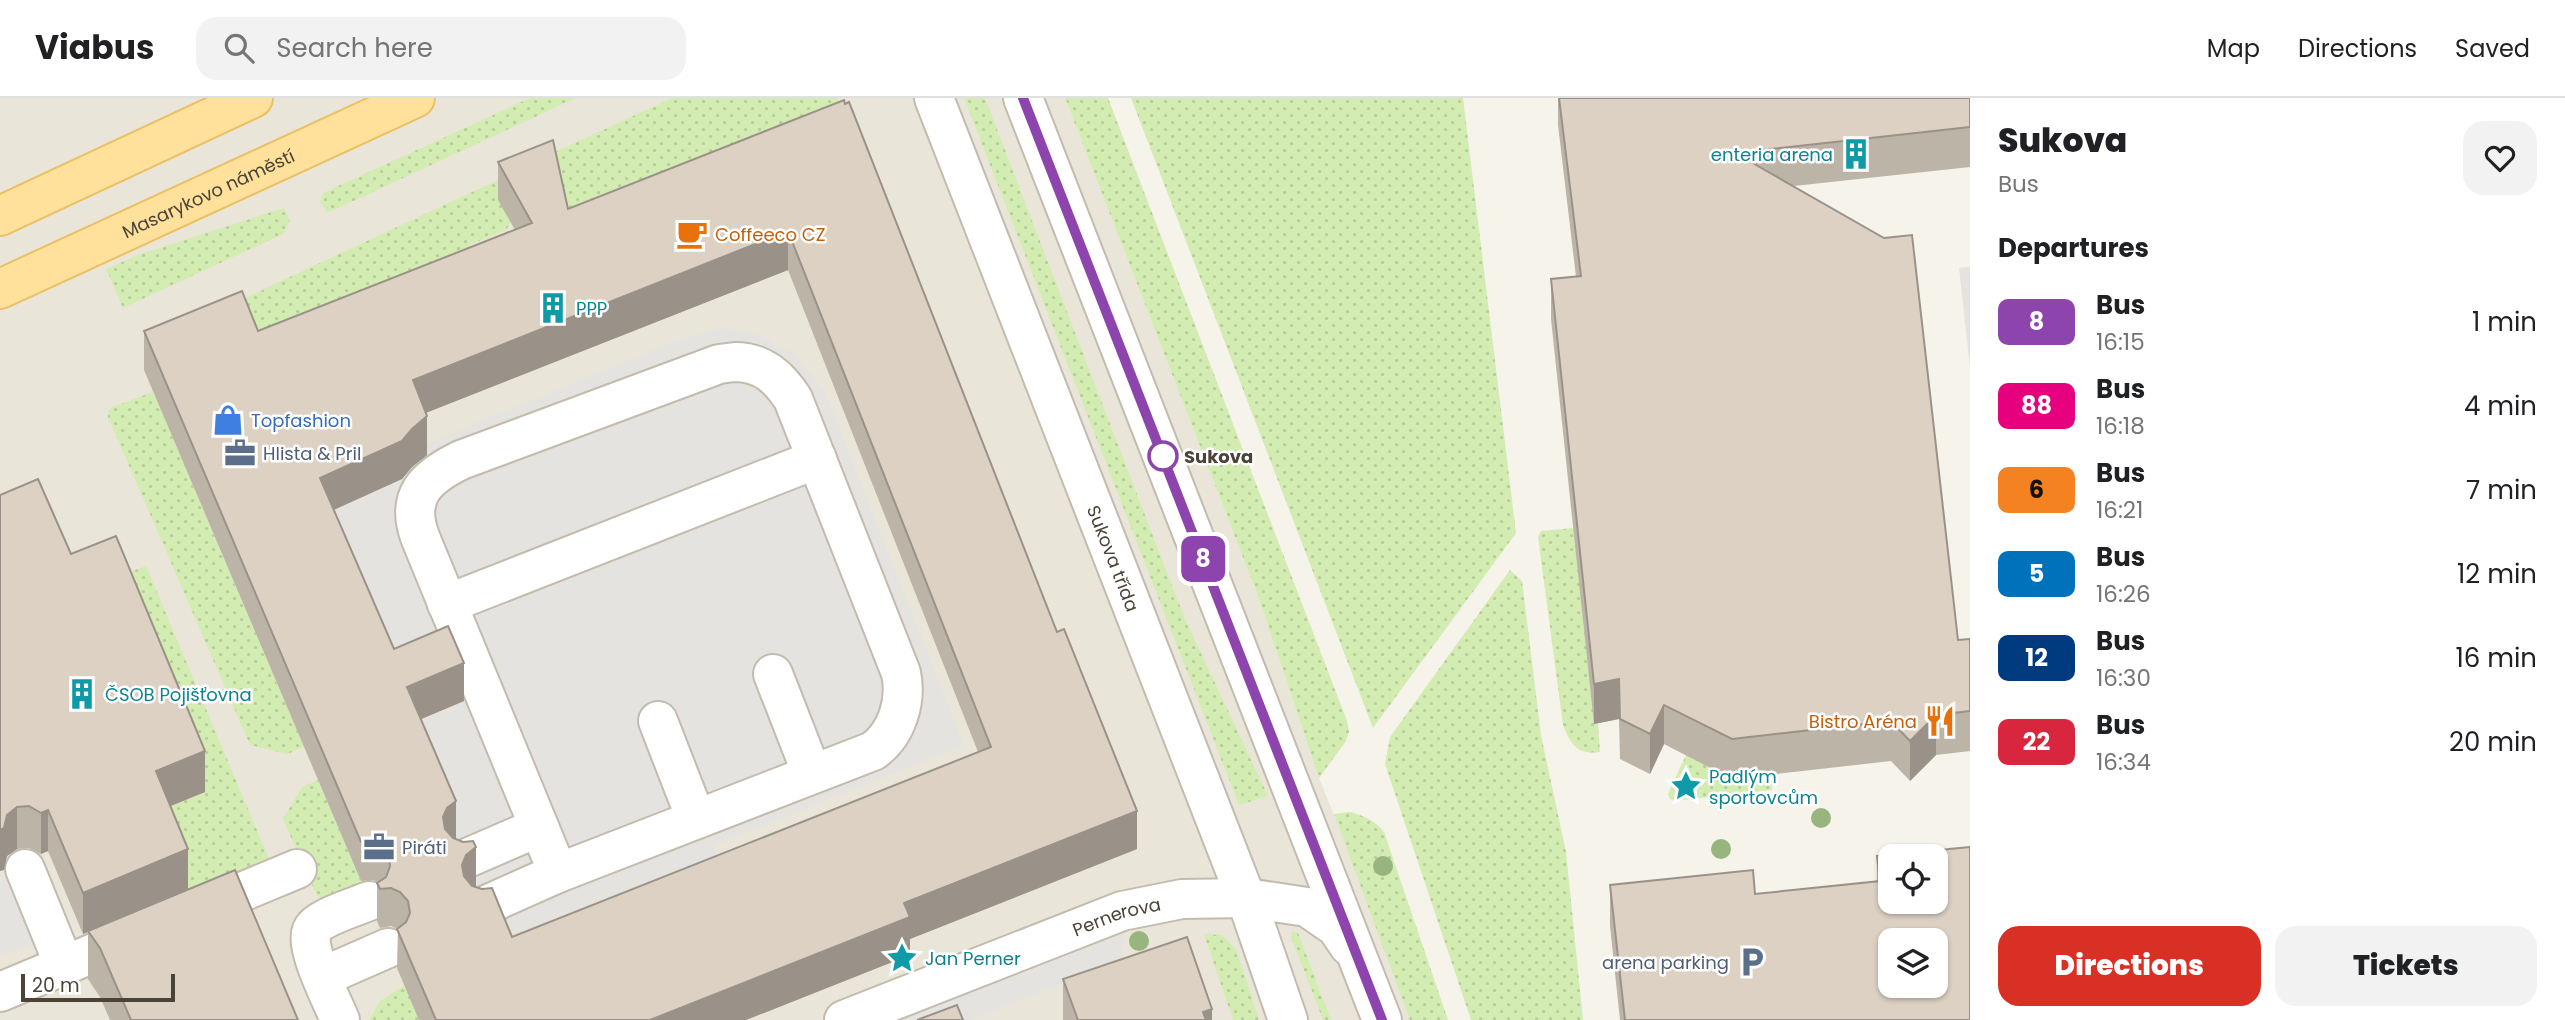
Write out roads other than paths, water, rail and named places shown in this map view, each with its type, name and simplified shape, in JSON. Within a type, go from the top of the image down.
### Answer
[{"type":"main road","points":[[0,216],[253,98]]},
{"type":"main road","name":"Masarykovo náměstí","points":[[0,289],[415,98]]},
{"type":"street","name":"Sukova třída","points":[[934,98],[1246,898],[1288,1020]]},
{"type":"street","points":[[1023,98],[1382,1020]]},
{"type":"street","points":[[484,906],[558,873],[873,751],[884,743],[903,702],[901,673],[793,399],[776,376],[761,367],[747,362],[719,364],[461,460],[444,468],[424,485],[417,498],[414,509],[415,524],[558,873]]},
{"type":"street","points":[[447,604],[817,459]]},
{"type":"street","points":[[773,674],[812,774]]},
{"type":"street","points":[[658,721],[696,819]]},
{"type":"street","points":[[465,859],[539,827]]},
{"type":"street","points":[[24,869],[64,965]]},
{"type":"street","points":[[0,992],[297,869]]},
{"type":"street","name":"Pernerova","points":[[844,1020],[1122,911],[1182,899],[1246,898],[1307,907],[1336,927],[1368,980]]},
{"type":"street","points":[[340,1020],[309,937],[312,928],[320,922],[369,901]]},
{"type":"street","points":[[322,977],[388,947]]},
{"type":"place","name":"enteria arena","points":[[1856,154]]},
{"type":"place","name":"Coffeeco CZ","points":[[692,234]]},
{"type":"place","name":"PPP","points":[[553,308]]},
{"type":"place","name":"Topfashion","points":[[228,420]]},
{"type":"place","name":"Hlista & Pril","points":[[240,453]]},
{"type":"place","name":"Sukova","points":[[1163,456]]},
{"type":"place","name":"ČSOB Pojišťovna","points":[[82,694]]},
{"type":"place","name":"Bistro Aréna","points":[[1940,721]]},
{"type":"place","name":"Padlým sportovcům","points":[[1686,786]]},
{"type":"place","name":"Piráti","points":[[379,847]]},
{"type":"place","name":"Jan Perner","points":[[902,958]]},
{"type":"place","name":"arena parking","points":[[1752,962]]}]
